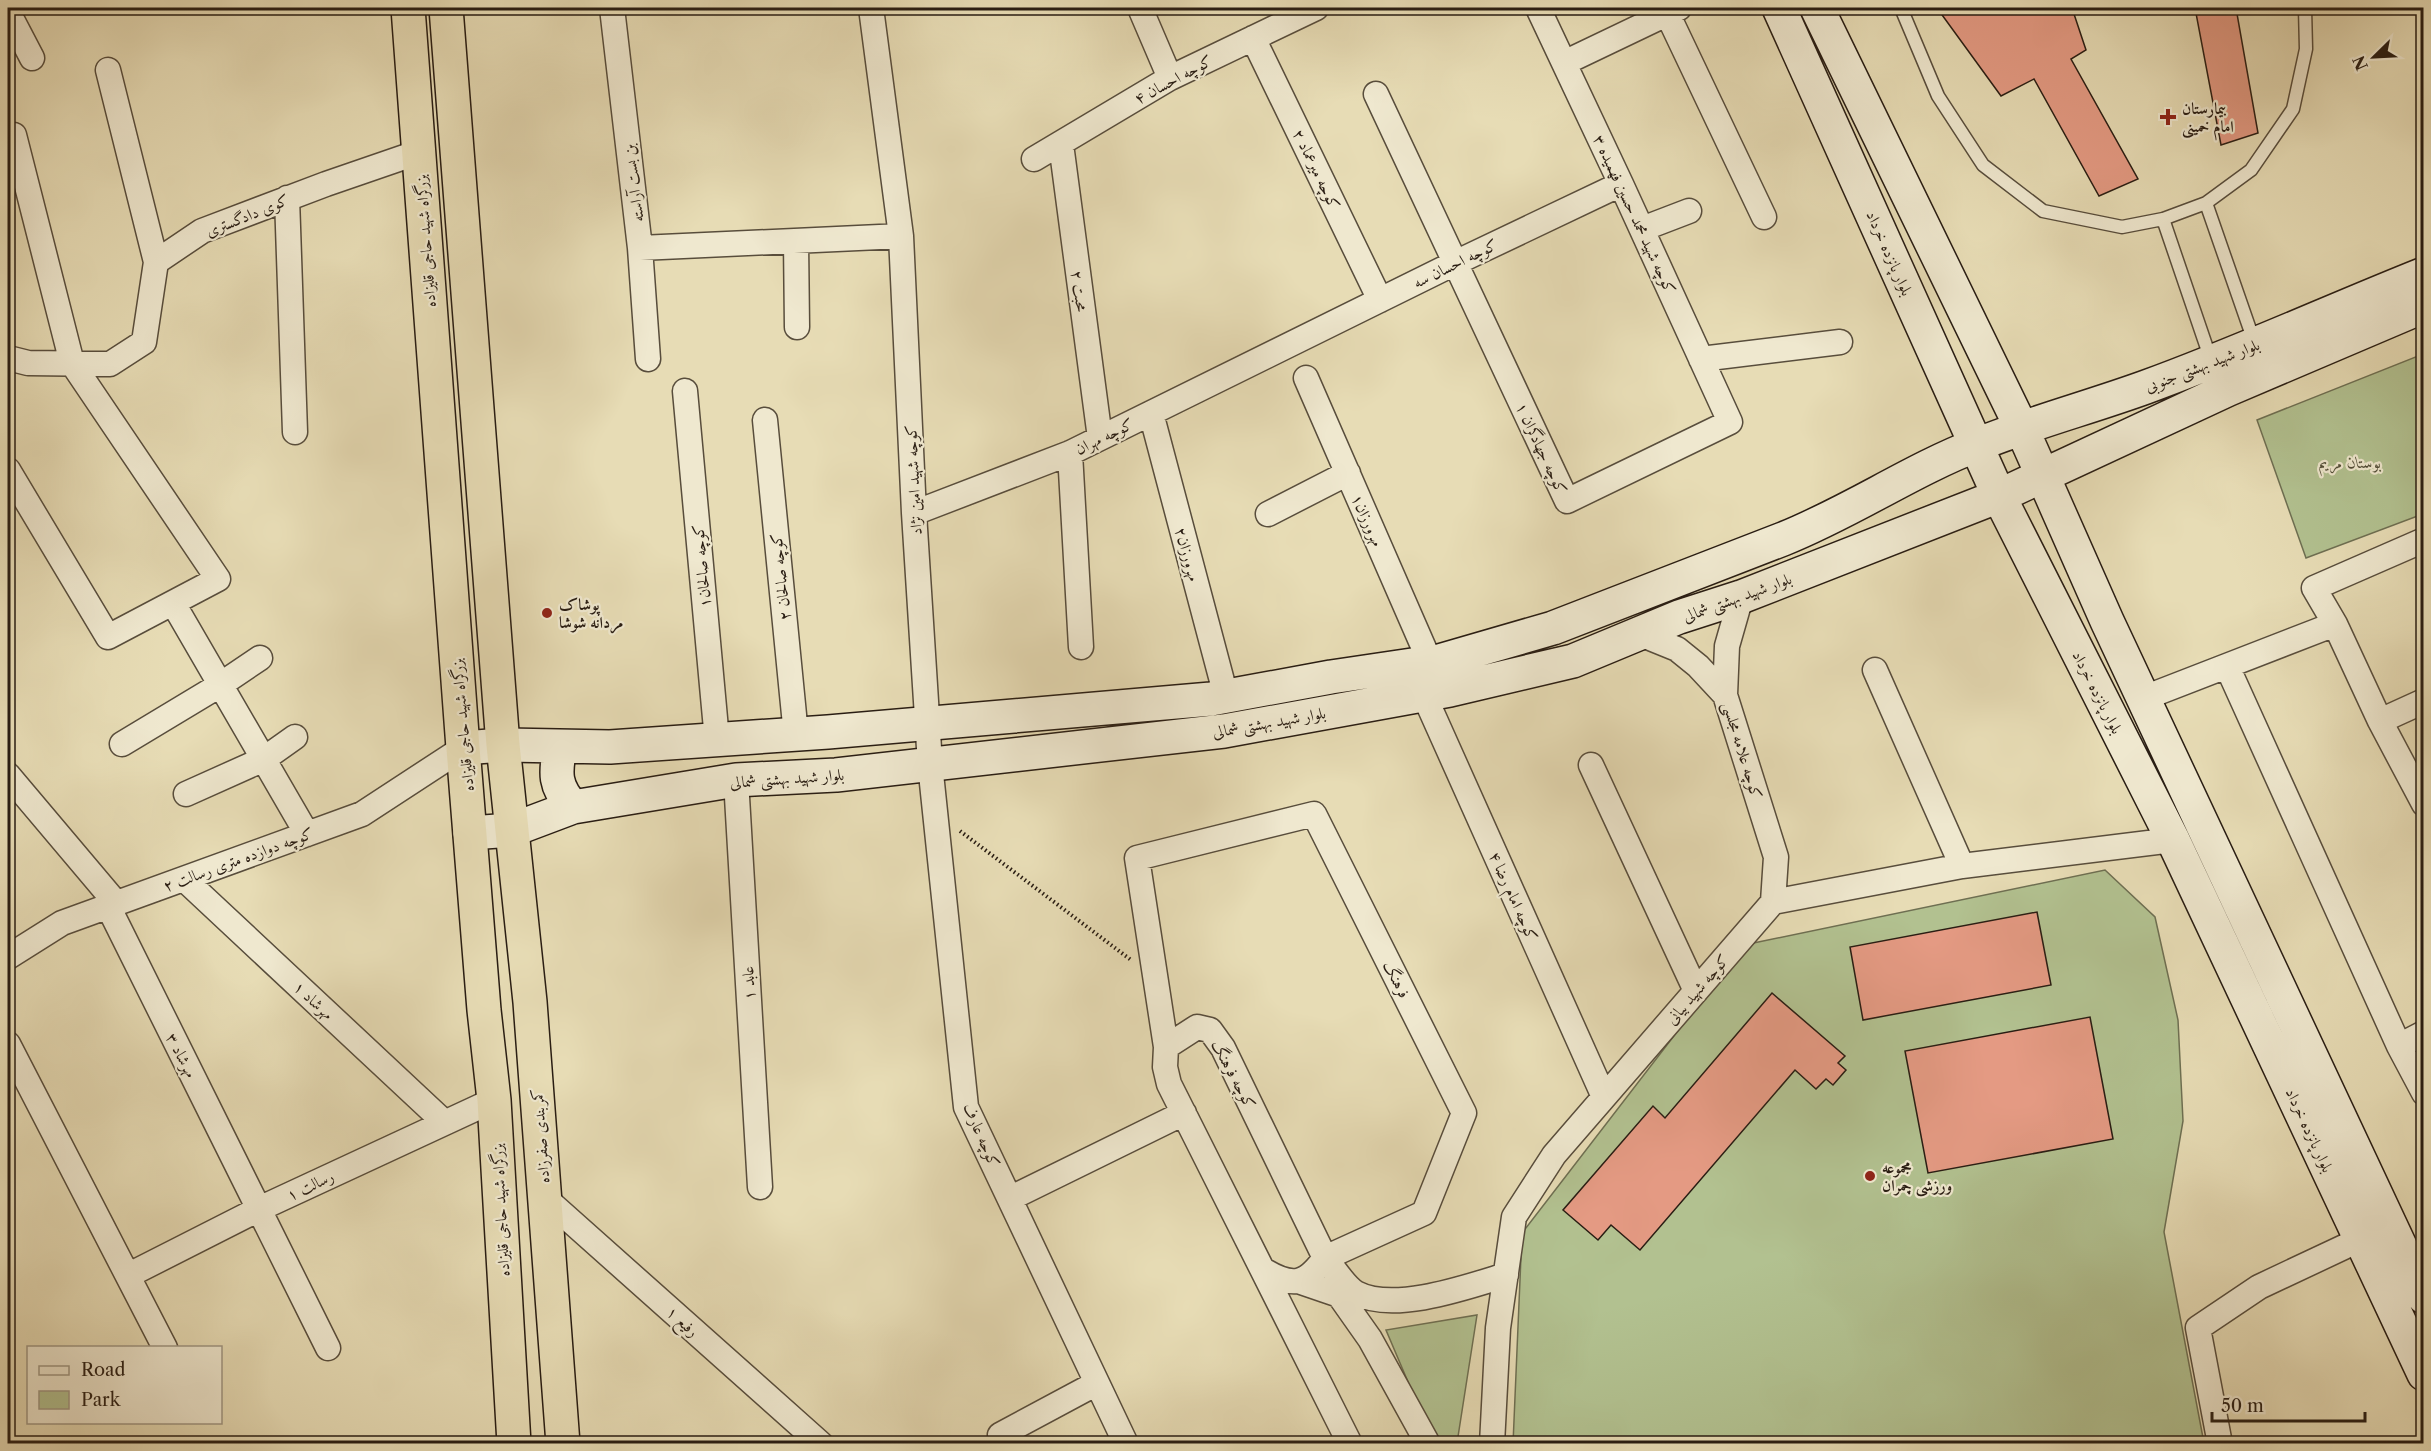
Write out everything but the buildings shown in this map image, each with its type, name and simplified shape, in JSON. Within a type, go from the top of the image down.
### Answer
[{"type":"highway","name":"بزرگراه شهید حاجی قلیزاده","points":[[408,8],[463,748],[484,1010],[494,1100],[514,1443]]},
{"type":"highway","points":[[446,8],[503,745]]},
{"type":"highway","name":"کمربندی صفرزاده","points":[[503,745],[530,1002],[563,1443]]},
{"type":"main road","name":"بلوار پانزده خرداد","points":[[1779,8],[1999,496],[2173,840],[2424,1374]]},
{"type":"main road","name":"بلوار پانزده خرداد","points":[[1817,8],[2022,429],[2107,621],[2424,1296]]},
{"type":"main road","name":"بلوار شهید بهشتی جنوبی","points":[[1977,444],[2146,387],[2256,345],[2424,274]]},
{"type":"main road","name":"بلوار شهید بهشتی جنوبی","points":[[1999,496],[2229,389],[2424,306]]},
{"type":"main road","points":[[2146,387],[2160,422]]},
{"type":"main road","name":"بلوار شهید بهشتی شمالی","points":[[463,748],[503,745],[610,747],[796,735],[1226,696],[1430,662],[1553,628],[1820,525],[1977,444]]},
{"type":"main road","points":[[1879,493],[1890,493],[1902,501],[1905,515],[1902,533]]},
{"type":"main road","name":"بلوار شهید بهشتی شمالی","points":[[470,832],[512,830],[573,807],[736,780],[836,775],[1224,731],[1424,695],[1573,661],[1679,617],[1741,597],[1999,496]]},
{"type":"main road","points":[[560,747],[555,770],[561,794],[573,807]]},
{"type":"street","name":"بن بست آراسته","points":[[612,8],[640,248],[648,359]]},
{"type":"street","name":"کوچه شهید امین نژاد","points":[[871,8],[901,236],[914,513],[930,765]]},
{"type":"street","points":[[1140,8],[1170,78]]},
{"type":"street","name":"کوچه احسان ۴","points":[[1035,159],[1170,78],[1316,8]]},
{"type":"street","name":"کوچه شهید محمد حسین فهمیده ۳","points":[[1538,8],[1622,184],[1730,422]]},
{"type":"street","points":[[1564,63],[1673,10],[1764,217]]},
{"type":"street","points":[[8,12],[32,58]]},
{"type":"street","name":"کوچه میرعماد ۲","points":[[1253,38],[1380,300]]},
{"type":"street","points":[[8,358],[28,363],[110,364],[144,342],[156,262],[108,70]]},
{"type":"street","points":[[1376,94],[1455,263]]},
{"type":"street","points":[[8,470],[108,637],[218,579],[72,363],[14,135]]},
{"type":"street","name":"محبت ۲","points":[[1061,144],[1100,438]]},
{"type":"street","name":"کوی دادگستری","points":[[156,262],[202,231],[287,198],[419,152]]},
{"type":"street","name":"کوچه احسان سه","points":[[1288,344],[1622,184]]},
{"type":"street","points":[[287,198],[295,432]]},
{"type":"street","points":[[1642,229],[1689,211]]},
{"type":"street","points":[[640,248],[901,236]]},
{"type":"street","points":[[796,241],[797,327]]},
{"type":"street","name":"کوچه جهادگران ۱","points":[[1455,263],[1567,501],[1730,422]]},
{"type":"street","points":[[1701,359],[1840,342]]},
{"type":"street","name":"کوچه مهران","points":[[914,513],[1070,453],[1288,344]]},
{"type":"street","name":"مهرورزان۱","points":[[1306,378],[1430,662]]},
{"type":"street","name":"کوچه صالحان۱","points":[[685,391],[717,740]]},
{"type":"street","name":"مهرورزان۲","points":[[1151,412],[1226,696]]},
{"type":"street","name":"کوچه صالحان ۲","points":[[765,420],[796,735]]},
{"type":"street","points":[[1070,453],[1081,647]]},
{"type":"street","points":[[1268,514],[1348,473]]},
{"type":"street","points":[[2424,540],[2314,588],[2335,624],[2380,721],[2424,804]]},
{"type":"street","name":"کوچه علامه مجلسی","points":[[1741,597],[1727,646],[1725,695],[1776,857],[1773,902]]},
{"type":"street","points":[[172,603],[307,834]]},
{"type":"street","points":[[2144,698],[2335,624]]},
{"type":"street","points":[[1640,634],[1677,649],[1698,666],[1725,695]]},
{"type":"street","points":[[122,744],[220,686],[260,658]]},
{"type":"street","points":[[2227,666],[2399,1046],[2424,1093]]},
{"type":"street","points":[[1875,670],[1962,866]]},
{"type":"street","name":"کوچه امام رضا ۴","points":[[1424,695],[1604,1097]]},
{"type":"street","points":[[2380,721],[2424,701]]},
{"type":"street","points":[[186,794],[264,759],[295,737]]},
{"type":"street","name":"کوچه دوازده متری رسالت ۲","points":[[8,957],[62,922],[362,814],[463,748]]},
{"type":"street","name":"کوچه عارف","points":[[930,765],[966,1107],[1126,1443]]},
{"type":"street","points":[[1591,765],[1696,991]]},
{"type":"street","name":"مهرشاد ۳","points":[[8,775],[112,905],[328,1348]]},
{"type":"street","name":"عابد ۱","points":[[736,780],[760,1187]]},
{"type":"street","name":"فرهنگ","points":[[1156,979],[1137,858],[1314,814],[1464,1113],[1424,1213],[1325,1258]]},
{"type":"street","points":[[1773,902],[1962,866],[2173,840]]},
{"type":"street","name":"مهرشاد ۱","points":[[184,879],[444,1122]]},
{"type":"street","name":"کوچه شهید بیانی","points":[[1492,1443],[1498,1328],[1514,1217],[1554,1155],[1773,902]]},
{"type":"street","points":[[1156,979],[1166,1047],[1165,1067],[1169,1084],[1350,1443]]},
{"type":"street","name":"کوچه فرهنگ","points":[[1166,1047],[1197,1027],[1210,1030],[1223,1048],[1325,1258]]},
{"type":"street","points":[[2399,1046],[2424,1033]]},
{"type":"street","points":[[8,1044],[164,1346]]},
{"type":"street","name":"رسالت ۱","points":[[129,1275],[258,1207],[494,1100]]},
{"type":"street","points":[[1011,1198],[1184,1113]]},
{"type":"street","name":"رفیع ۱","points":[[545,1198],[821,1443]]},
{"type":"street","points":[[2220,1443],[2198,1328],[2259,1287],[2361,1239]]},
{"type":"street","points":[[1298,1281],[1316,1271],[1325,1258],[1354,1292],[1380,1301],[1447,1293],[1506,1275]]},
{"type":"street","points":[[1265,1271],[1284,1282],[1298,1281],[1339,1295],[1370,1339],[1428,1443]]},
{"type":"street","points":[[1004,1443],[1000,1435],[1097,1383]]},
{"type":"lane","points":[[1901,8],[1938,96],[1983,165],[2043,211],[2122,227],[2163,219],[2206,203],[2250,170],[2293,109],[2306,49],[2305,8]]},
{"type":"lane","points":[[2206,203],[2256,345]]},
{"type":"lane","points":[[2163,219],[2211,361]]},
{"type":"path","points":[[935,812],[1156,979]]},
{"type":"green space","name":"بوستان مریم","points":[[2423,354],[2423,514],[2306,558],[2257,420]]},
{"type":"green space","name":"مجموعه ورزشی چمران","points":[[2105,870],[2155,917],[2178,1020],[2183,1121],[2164,1232],[2204,1443],[1513,1444],[1522,1233],[1744,945]]},
{"type":"green space","points":[[1477,1315],[1457,1443],[1434,1443],[1386,1330]]},
{"type":"place","name":"بیمارستان امام خمینی","points":[[2168,117]]},
{"type":"place","name":"پوشاک مردانه شوشا","points":[[547,613]]},
{"type":"place","name":"مجموعه ورزشی چمران","points":[[1870,1176]]}]
